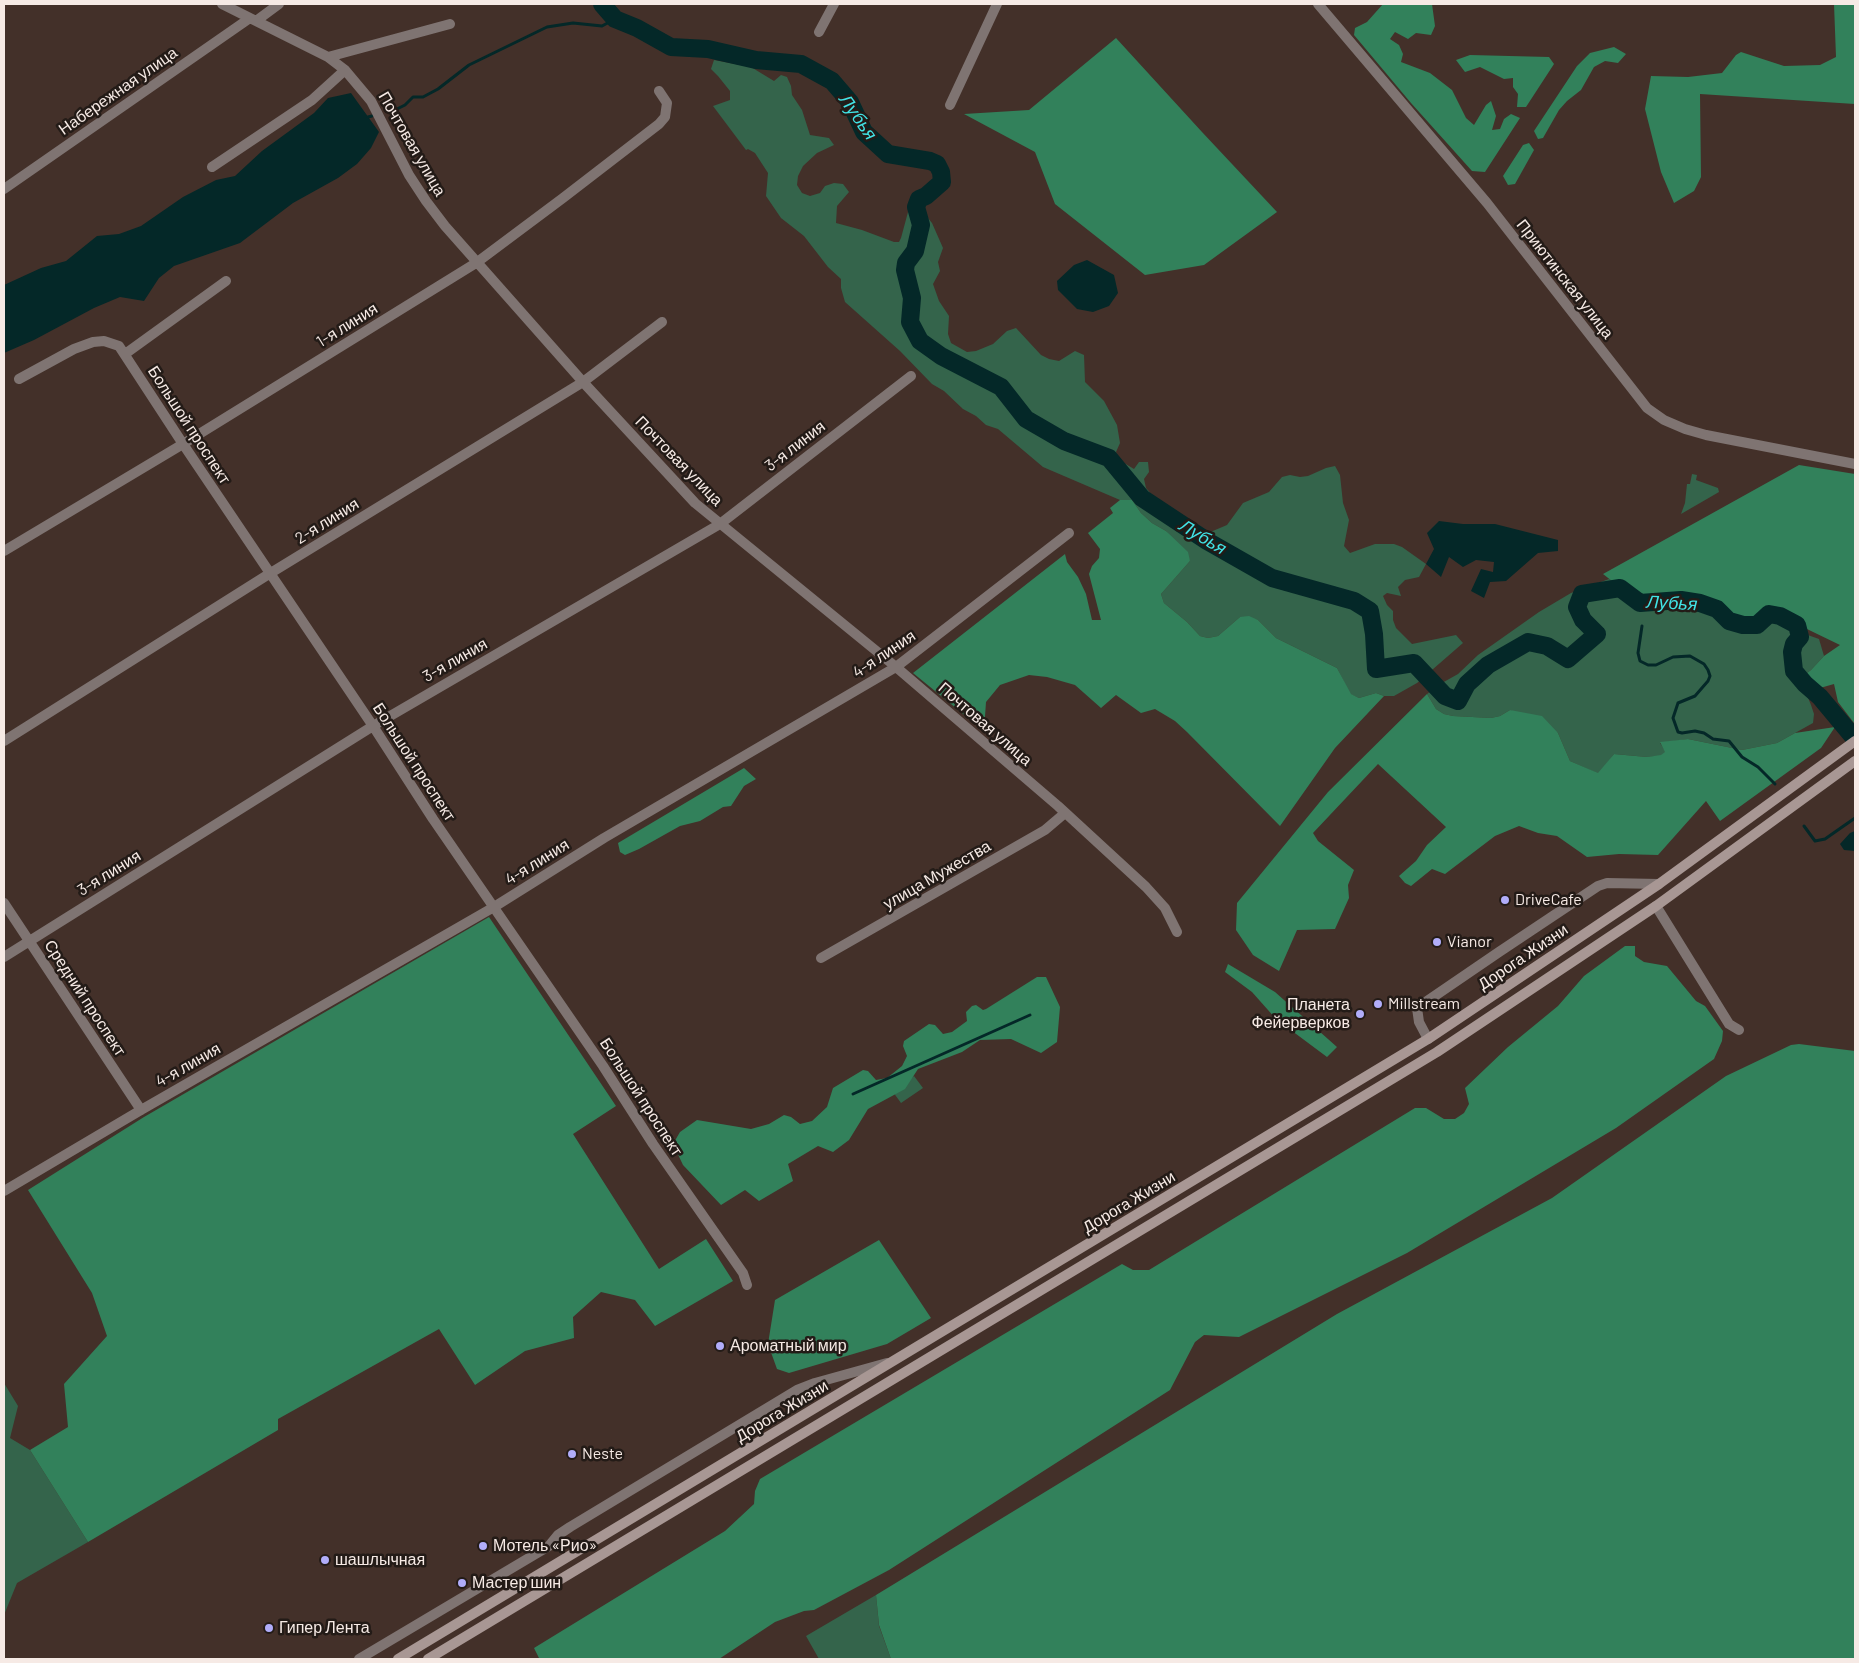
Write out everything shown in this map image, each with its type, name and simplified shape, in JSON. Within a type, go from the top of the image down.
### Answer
[{"type":"main road","name":"Дорога Жизни","points":[[398,1659],[1428,1039],[1659,884],[1855,742]]},
{"type":"main road","name":"Дорога Жизни","points":[[428,1659],[1437,1052],[1656,906],[1852,763]]},
{"type":"street","name":"Почтовая улица","points":[[222,4],[328,57],[345,70],[372,101],[408,175],[426,201],[476,263],[695,503],[896,667],[1065,813],[1146,887],[1165,908],[1177,932]]},
{"type":"street","name":"Набережная улица","points":[[4,189],[253,19],[279,4]]},
{"type":"street","points":[[820,32],[834,4]]},
{"type":"street","points":[[950,105],[997,4]]},
{"type":"street","name":"Приютинская улица","points":[[1318,4],[1487,203],[1647,408],[1664,420],[1706,435],[1855,464]]},
{"type":"street","points":[[328,57],[450,24]]},
{"type":"street","points":[[212,167],[312,100],[345,70]]},
{"type":"street","name":"1-я линия","points":[[4,551],[476,263],[659,124],[665,117],[667,103],[659,92]]},
{"type":"street","points":[[126,354],[226,281]]},
{"type":"street","name":"2-я линия","points":[[4,741],[269,574],[583,382],[662,322]]},
{"type":"street","name":"Большой проспект","points":[[19,380],[74,349],[93,342],[104,341],[113,343],[119,346],[126,354],[182,444],[373,726],[433,819],[603,1066],[653,1144],[743,1273],[747,1285]]},
{"type":"street","name":"3-я линия","points":[[4,957],[373,726],[720,524],[911,376]]},
{"type":"street","name":"4-я линия","points":[[4,1191],[494,907],[604,838],[896,667],[1069,532]]},
{"type":"street","name":"улица Мужества","points":[[821,958],[1045,830],[1065,813]]},
{"type":"street","points":[[1428,1039],[1420,1022],[1418,1008],[1498,952],[1598,886],[1607,883],[1659,884]]},
{"type":"street","name":"Средний проспект","points":[[4,903],[141,1110]]},
{"type":"street","points":[[1656,906],[1729,1024],[1739,1030]]},
{"type":"street","points":[[359,1659],[549,1546],[558,1534],[798,1390],[815,1382],[893,1362]]},
{"type":"green space","points":[[1383,4],[1432,4],[1435,26],[1431,35],[1416,33],[1408,39],[1395,32],[1390,39],[1399,45],[1403,54],[1401,62],[1430,73],[1452,90],[1466,118],[1474,125],[1486,105],[1491,101],[1496,116],[1492,130],[1500,129],[1504,119],[1511,114],[1520,118],[1485,172],[1472,171],[1411,103],[1354,35],[1355,28],[1367,22]]},
{"type":"green space","points":[[1834,4],[1855,4],[1855,104],[1700,94],[1701,177],[1694,191],[1674,203],[1661,172],[1645,109],[1651,76],[1688,77],[1722,73],[1736,55],[1741,52],[1784,66],[1820,65],[1836,57]]},
{"type":"green space","points":[[1116,38],[1277,212],[1204,265],[1145,275],[1055,204],[1035,152],[964,114],[1029,110]]},
{"type":"green space","points":[[1614,47],[1626,54],[1618,63],[1605,61],[1594,67],[1581,90],[1559,110],[1543,138],[1538,139],[1534,131],[1577,66],[1590,53]]},
{"type":"green space","points":[[1470,55],[1549,57],[1554,64],[1526,107],[1517,107],[1518,94],[1513,87],[1513,78],[1504,79],[1480,67],[1465,72],[1456,60]]},
{"type":"green space","points":[[714,60],[751,67],[774,81],[781,75],[787,77],[792,95],[802,110],[810,135],[829,138],[834,145],[817,153],[803,166],[798,176],[797,185],[802,193],[810,196],[820,193],[825,186],[834,183],[843,184],[849,192],[837,206],[836,223],[899,242],[911,201],[917,194],[926,190],[929,196],[922,204],[923,212],[932,223],[943,248],[938,262],[940,271],[933,284],[939,301],[949,316],[948,334],[951,343],[967,352],[976,351],[993,344],[1007,331],[1016,328],[1041,355],[1049,359],[1059,361],[1075,351],[1084,355],[1085,382],[1104,401],[1117,425],[1120,443],[1116,452],[1119,460],[1134,469],[1139,462],[1148,462],[1149,472],[1144,479],[1146,488],[1157,501],[1208,533],[1227,525],[1243,503],[1269,492],[1282,477],[1290,475],[1308,476],[1335,466],[1340,475],[1343,503],[1349,520],[1344,546],[1350,553],[1375,544],[1394,544],[1402,547],[1426,564],[1419,577],[1405,580],[1398,587],[1401,596],[1387,593],[1383,596],[1387,605],[1393,611],[1393,620],[1396,628],[1412,644],[1456,635],[1463,643],[1417,683],[1394,696],[1384,696],[1376,693],[1359,698],[1350,694],[1337,668],[1276,638],[1258,620],[1240,617],[1218,636],[1208,638],[1200,636],[1187,622],[1164,603],[1161,594],[1190,561],[1166,531],[1152,523],[1141,513],[1132,500],[1120,500],[1043,467],[998,429],[986,425],[976,416],[963,409],[944,391],[932,384],[900,351],[845,302],[841,288],[841,279],[828,267],[804,236],[781,218],[766,196],[768,173],[755,153],[748,149],[746,150],[713,106],[730,100],[730,91],[711,69]]},
{"type":"green space","points":[[1529,143],[1534,150],[1515,184],[1508,185],[1503,176],[1523,145]]},
{"type":"green space","points":[[1799,465],[1855,474],[1854,723],[1838,702],[1834,684],[1806,692],[1800,678],[1811,670],[1824,656],[1840,645],[1780,616],[1769,614],[1757,625],[1743,625],[1729,621],[1717,609],[1700,603],[1681,600],[1640,603],[1603,574]]},
{"type":"green space","points":[[1692,474],[1697,475],[1696,480],[1718,488],[1719,492],[1681,514],[1685,503],[1687,484],[1690,484]]},
{"type":"green space","points":[[1120,500],[1132,500],[1141,513],[1152,523],[1166,531],[1188,552],[1190,561],[1161,594],[1164,603],[1187,622],[1200,636],[1208,638],[1218,636],[1240,617],[1249,616],[1258,620],[1276,638],[1337,668],[1351,694],[1359,698],[1376,693],[1384,696],[1335,748],[1280,826],[1187,732],[1175,721],[1155,709],[1141,713],[1116,695],[1101,708],[1075,685],[1047,677],[1029,675],[1000,685],[986,702],[984,731],[913,673],[1065,554],[1067,562],[1078,577],[1086,594],[1092,620],[1101,620],[1089,574],[1092,566],[1099,558],[1100,549],[1088,533],[1113,513],[1110,508]]},
{"type":"green space","points":[[1609,579],[1640,603],[1681,600],[1700,603],[1717,609],[1729,621],[1763,621],[1769,614],[1780,616],[1797,625],[1805,634],[1819,639],[1824,656],[1811,670],[1800,678],[1814,714],[1813,723],[1777,743],[1742,750],[1688,739],[1660,743],[1666,752],[1661,756],[1647,757],[1614,754],[1599,774],[1570,761],[1558,733],[1510,710],[1500,716],[1491,718],[1453,716],[1444,714],[1436,709],[1427,694],[1458,674],[1478,655],[1539,612],[1571,593]]},
{"type":"green space","points":[[1427,694],[1436,709],[1444,714],[1453,716],[1491,718],[1500,716],[1510,710],[1542,716],[1558,733],[1570,761],[1598,773],[1614,754],[1647,757],[1661,755],[1665,752],[1660,742],[1688,739],[1742,750],[1777,743],[1795,733],[1835,727],[1821,748],[1720,821],[1706,801],[1658,855],[1619,854],[1587,857],[1557,836],[1538,833],[1519,826],[1495,836],[1445,874],[1432,869],[1411,886],[1405,883],[1399,876],[1416,861],[1427,845],[1446,827],[1378,764],[1313,833],[1318,841],[1354,870],[1348,885],[1349,898],[1335,929],[1297,930],[1279,971],[1253,955],[1236,930],[1237,903],[1328,792]]},
{"type":"green space","points":[[744,768],[756,779],[744,786],[731,806],[723,807],[700,821],[680,826],[625,855],[620,852],[618,843]]},
{"type":"green space","points":[[489,917],[616,1106],[573,1134],[659,1269],[706,1239],[733,1281],[655,1326],[635,1300],[601,1292],[573,1317],[574,1338],[525,1351],[475,1385],[439,1329],[278,1419],[278,1430],[88,1542],[30,1450],[68,1427],[64,1384],[107,1336],[92,1293],[28,1190],[144,1117]]},
{"type":"green space","points":[[1625,946],[1635,946],[1635,956],[1644,962],[1667,966],[1696,1001],[1705,1006],[1723,1031],[1722,1041],[1714,1059],[1616,1128],[1407,1253],[1239,1337],[1204,1335],[1195,1342],[1170,1390],[889,1570],[814,1610],[804,1611],[775,1622],[719,1659],[539,1658],[534,1648],[725,1531],[754,1504],[755,1491],[760,1479],[1122,1264],[1133,1270],[1149,1270],[1415,1108],[1426,1108],[1444,1119],[1455,1119],[1464,1113],[1469,1104],[1465,1088],[1508,1047],[1558,1006],[1584,976]]},
{"type":"green space","points":[[1228,964],[1275,992],[1337,1047],[1327,1057],[1276,1019],[1252,992],[1225,972]]},
{"type":"green space","points":[[1037,977],[1046,977],[1060,1007],[1057,1042],[1041,1053],[1011,1039],[980,1040],[962,1052],[918,1069],[905,1089],[868,1109],[849,1140],[833,1152],[818,1146],[788,1164],[793,1181],[759,1201],[745,1190],[721,1205],[683,1165],[673,1144],[680,1132],[697,1120],[751,1129],[769,1124],[784,1115],[791,1117],[800,1124],[812,1121],[827,1107],[833,1088],[863,1070],[868,1071],[876,1080],[887,1078],[902,1066],[907,1056],[903,1046],[904,1041],[929,1024],[935,1025],[943,1034],[952,1032],[967,1021],[966,1012],[972,1006],[976,1005],[983,1010],[986,1009]]},
{"type":"green space","points":[[1799,1044],[1855,1051],[1855,1659],[891,1659],[879,1625],[876,1595],[1337,1314],[1552,1198],[1726,1076],[1791,1045]]},
{"type":"green space","points":[[914,1076],[923,1088],[901,1103],[893,1092]]},
{"type":"green space","points":[[879,1240],[931,1318],[887,1344],[789,1373],[777,1369],[768,1344],[775,1300]]},
{"type":"green space","points":[[4,1383],[18,1406],[10,1438],[30,1450],[88,1542],[17,1583],[4,1615]]},
{"type":"green space","points":[[876,1595],[879,1626],[891,1659],[819,1659],[806,1636]]},
{"type":"water","points":[[351,93],[379,132],[371,148],[357,164],[338,178],[293,203],[240,243],[174,266],[159,278],[144,301],[120,297],[4,353],[4,285],[41,268],[66,261],[97,236],[119,234],[141,226],[183,197],[216,180],[235,176],[262,151],[314,113],[328,98]]},
{"type":"water","points":[[1087,260],[1114,275],[1118,293],[1109,306],[1093,312],[1077,309],[1058,290],[1057,281],[1074,265]]},
{"type":"water","points":[[1439,521],[1463,524],[1495,524],[1558,540],[1558,551],[1538,553],[1506,581],[1490,582],[1484,598],[1471,591],[1481,569],[1493,572],[1494,562],[1476,560],[1463,567],[1449,557],[1441,577],[1426,564],[1434,549],[1427,533]]},
{"type":"water","points":[[1855,831],[1855,851],[1844,850],[1840,844],[1850,833]]},
{"type":"waterway","name":"Лубья","points":[[602,4],[615,19],[637,28],[671,47],[708,49],[756,60],[801,64],[832,81],[850,102],[864,132],[888,154],[930,161],[937,164],[941,172],[942,182],[926,196],[919,199],[916,207],[921,225],[915,251],[906,263],[905,270],[912,298],[910,322],[920,341],[941,356],[1001,387],[1026,419],[1064,441],[1109,458],[1142,498],[1207,541],[1272,578],[1354,601],[1370,611],[1374,634],[1376,669],[1414,663],[1445,696],[1458,701],[1467,684],[1488,665],[1528,642],[1547,646],[1568,659],[1597,634],[1583,620],[1577,607],[1582,594],[1620,588],[1640,603],[1681,600],[1700,603],[1717,609],[1729,621],[1743,625],[1757,625],[1769,614],[1780,616],[1797,625],[1800,637],[1794,644],[1792,652],[1794,671],[1820,697],[1855,739]]},
{"type":"waterway","points":[[391,112],[405,105],[413,97],[423,97],[438,89],[469,65],[547,27],[573,23],[602,26],[615,19]]},
{"type":"waterway","points":[[368,117],[372,116]]},
{"type":"waterway","points":[[1642,626],[1638,653],[1640,661],[1648,665],[1656,665],[1673,657],[1690,656],[1704,664],[1708,670],[1710,676],[1708,681],[1695,696],[1678,703],[1673,718],[1678,732],[1695,731],[1704,733],[1713,739],[1729,741],[1742,757],[1758,767],[1775,784]]},
{"type":"waterway","points":[[1804,826],[1815,841],[1825,839],[1855,818]]},
{"type":"waterway","points":[[853,1094],[1030,1015]]},
{"type":"place","name":"DriveCafe","points":[[1505,900]]},
{"type":"place","name":"Vianor","points":[[1437,942]]},
{"type":"place","name":"Millstream","points":[[1378,1004]]},
{"type":"place","name":"Планета Фейерверков","points":[[1360,1014]]},
{"type":"place","name":"Ароматный мир","points":[[720,1346]]},
{"type":"place","name":"Neste","points":[[572,1454]]},
{"type":"place","name":"Мотель «Рио»","points":[[483,1546]]},
{"type":"place","name":"шашлычная","points":[[325,1560]]},
{"type":"place","name":"Мастер шин","points":[[462,1583]]},
{"type":"place","name":"Гипер Лента","points":[[269,1628]]}]
